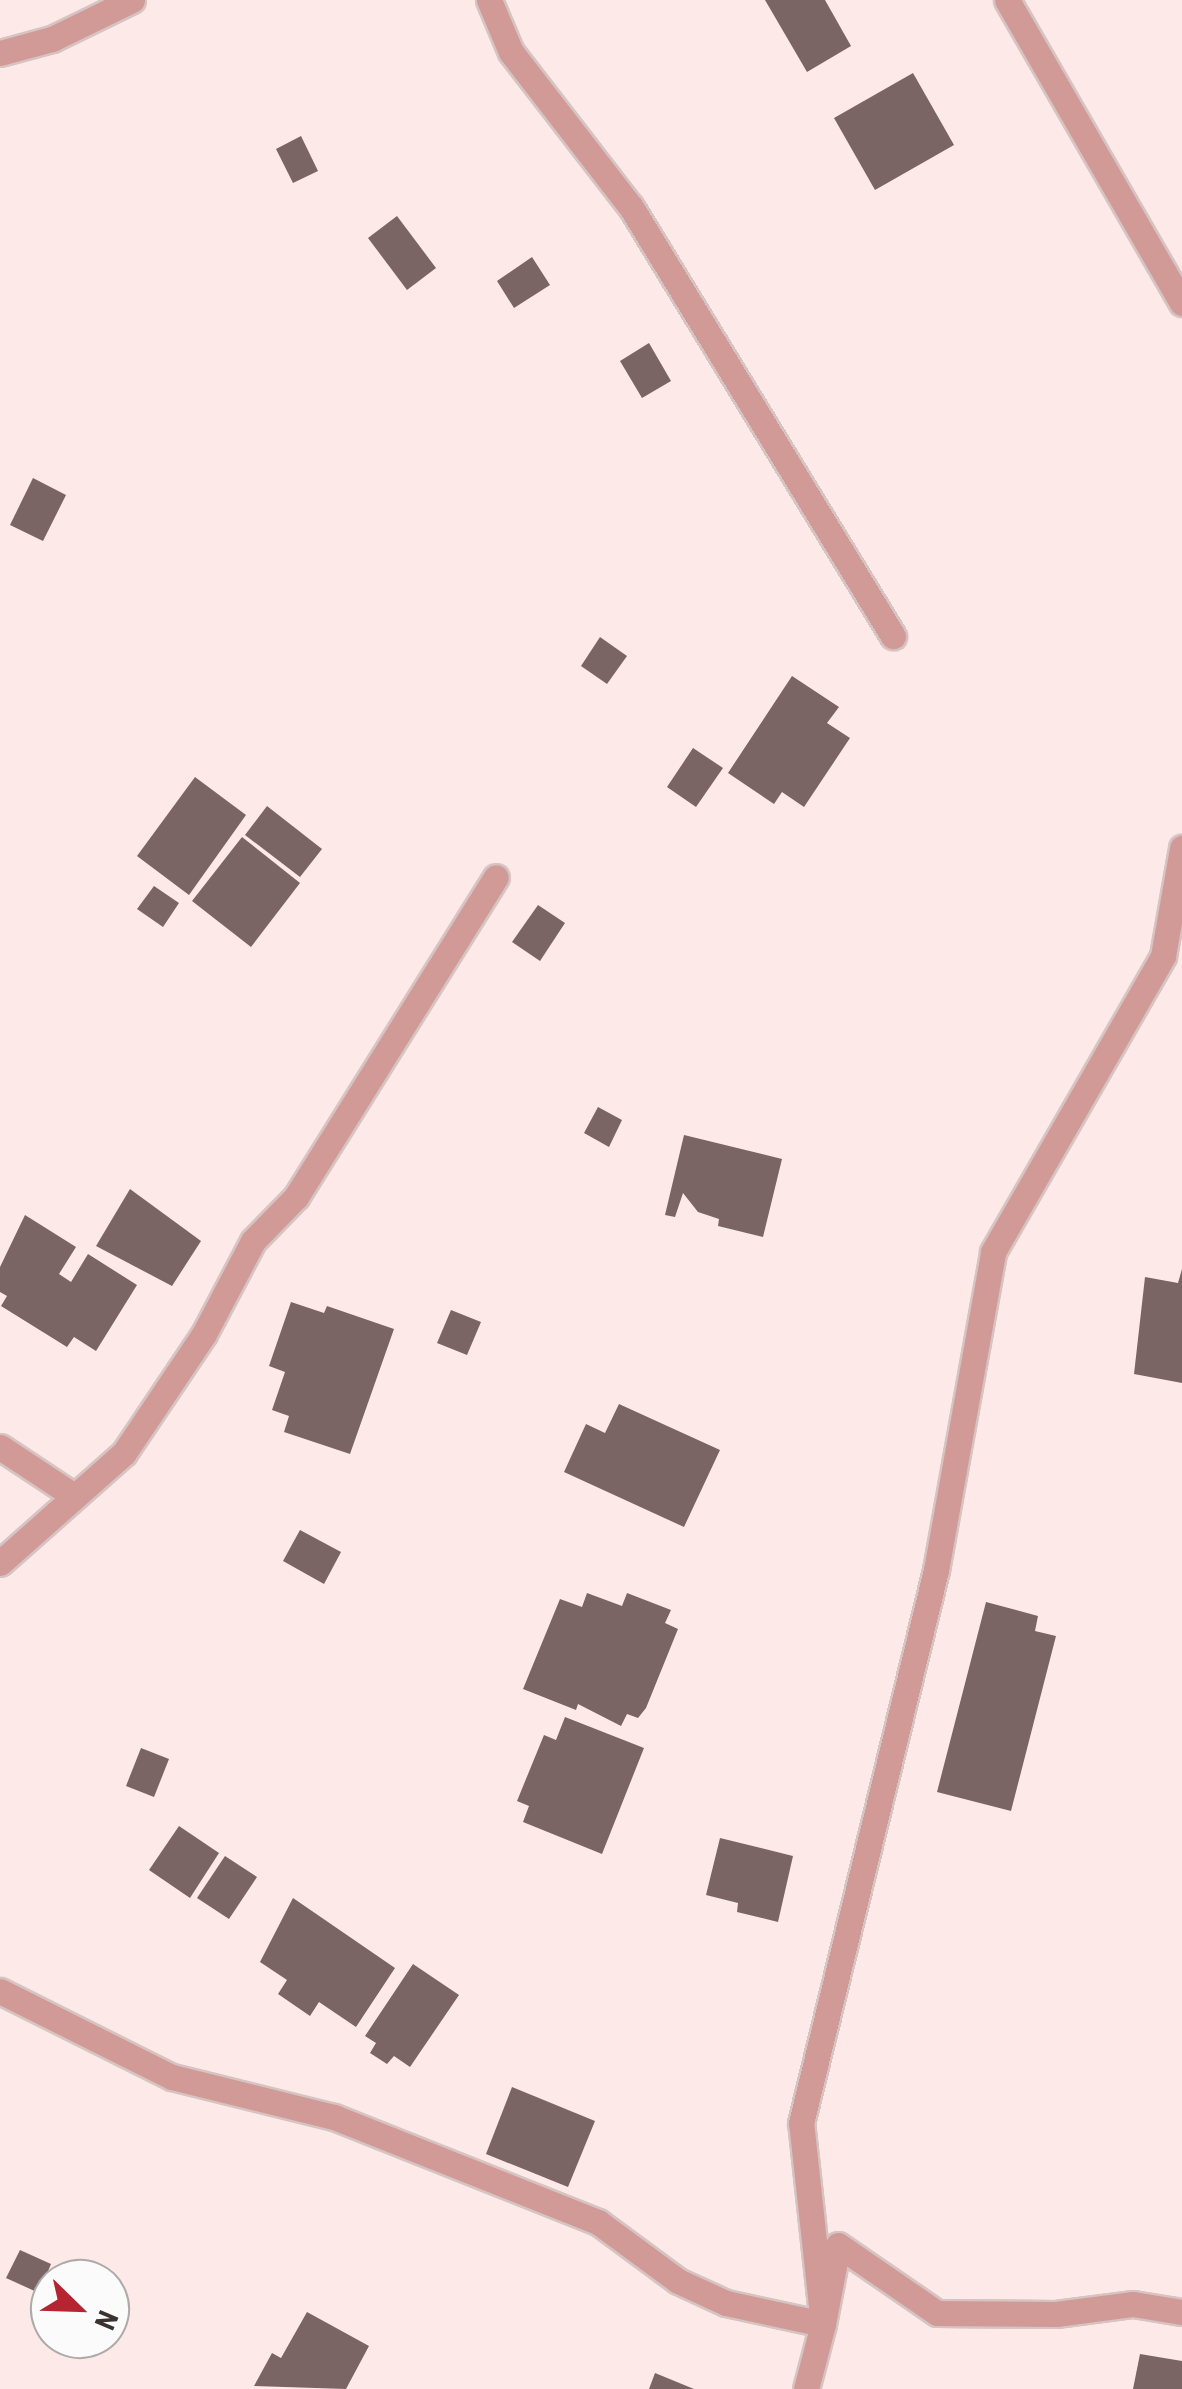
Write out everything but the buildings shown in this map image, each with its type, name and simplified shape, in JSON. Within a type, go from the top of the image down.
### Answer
[{"type":"street","points":[[0,53],[52,39],[132,0]]},
{"type":"street","points":[[488,0],[511,52],[632,208],[892,636]]},
{"type":"street","points":[[1008,0],[1182,303]]},
{"type":"street","points":[[822,2324],[801,2123],[936,1570],[993,1252],[1163,956],[1182,848]]},
{"type":"street","points":[[0,1564],[70,1494],[134,1438],[204,1334],[253,1241],[296,1197],[496,877]]},
{"type":"street","points":[[0,1447],[70,1494]]},
{"type":"street","points":[[0,1992],[172,2077],[334,2117],[598,2222],[678,2282],[726,2303],[822,2324]]},
{"type":"street","points":[[806,2389],[838,2245],[937,2313],[1036,2314],[1133,2304],[1182,2312]]}]
